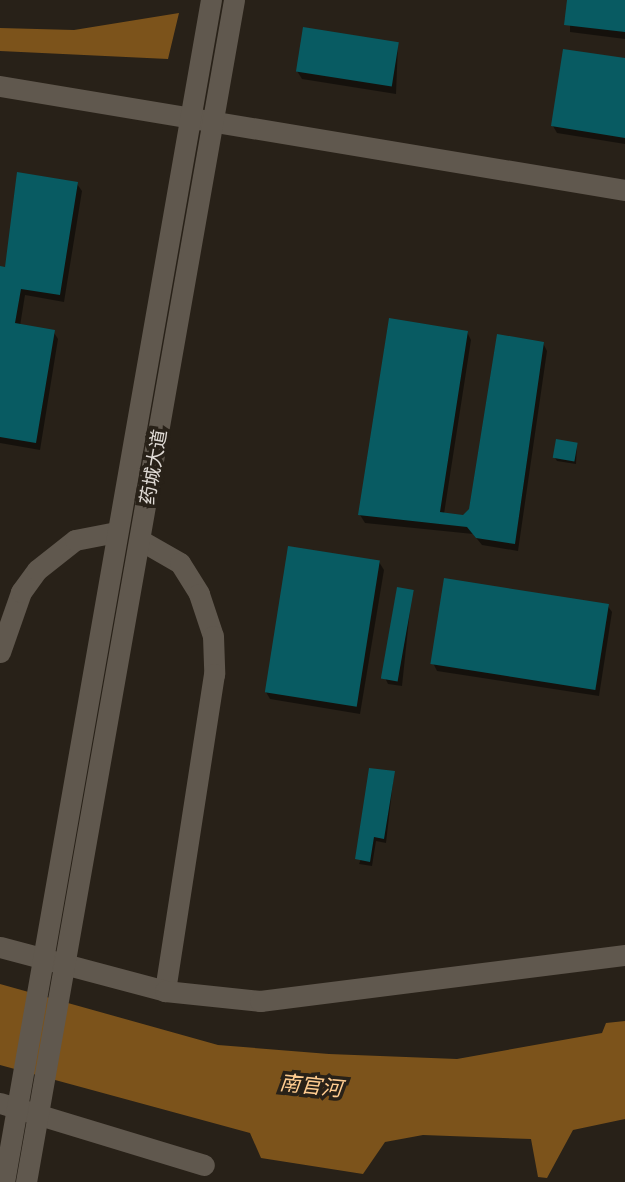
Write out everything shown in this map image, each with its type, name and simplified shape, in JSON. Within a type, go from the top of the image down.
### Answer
[{"type":"main road","name":"药城大道","points":[[4,1182],[46,925],[211,0]]},
{"type":"main road","name":"药城大道","points":[[26,1182],[234,0]]},
{"type":"main road","points":[[0,86],[192,114],[214,121],[625,190]]},
{"type":"main road","points":[[0,652],[21,592],[37,570],[75,540],[116,532]]},
{"type":"main road","points":[[140,540],[180,563],[200,594],[213,636],[214,674],[165,991]]},
{"type":"main road","points":[[0,947],[165,991],[260,1001],[625,955]]},
{"type":"main road","points":[[0,1103],[204,1165]]},
{"type":"water","points":[[179,13],[168,59],[0,51],[0,28],[74,30]]},
{"type":"water","name":"南官河","points":[[0,984],[218,1045],[329,1054],[457,1059],[602,1033],[606,1023],[625,1021],[625,1119],[573,1130],[547,1178],[538,1177],[531,1139],[423,1135],[385,1142],[363,1174],[261,1158],[250,1133],[0,1065]]},
{"type":"building","points":[[567,0],[625,0],[625,32],[564,25]]},
{"type":"building","points":[[303,27],[399,42],[392,87],[296,71]]},
{"type":"building","points":[[563,49],[625,58],[625,138],[551,126]]},
{"type":"building","points":[[17,172],[78,182],[60,295],[21,289],[15,323],[55,330],[36,443],[0,437],[0,266],[5,267]]},
{"type":"building","points":[[389,318],[468,331],[440,512],[463,515],[469,509],[497,334],[544,342],[515,544],[476,538],[467,527],[358,515]]},
{"type":"building","points":[[556,439],[578,443],[574,462],[553,458]]},
{"type":"building","points":[[288,546],[380,561],[357,707],[265,692]]},
{"type":"building","points":[[444,578],[609,604],[595,690],[430,664]]},
{"type":"building","points":[[397,587],[414,590],[398,682],[381,679]]},
{"type":"building","points":[[369,768],[395,771],[384,839],[374,837],[370,862],[355,859]]}]
